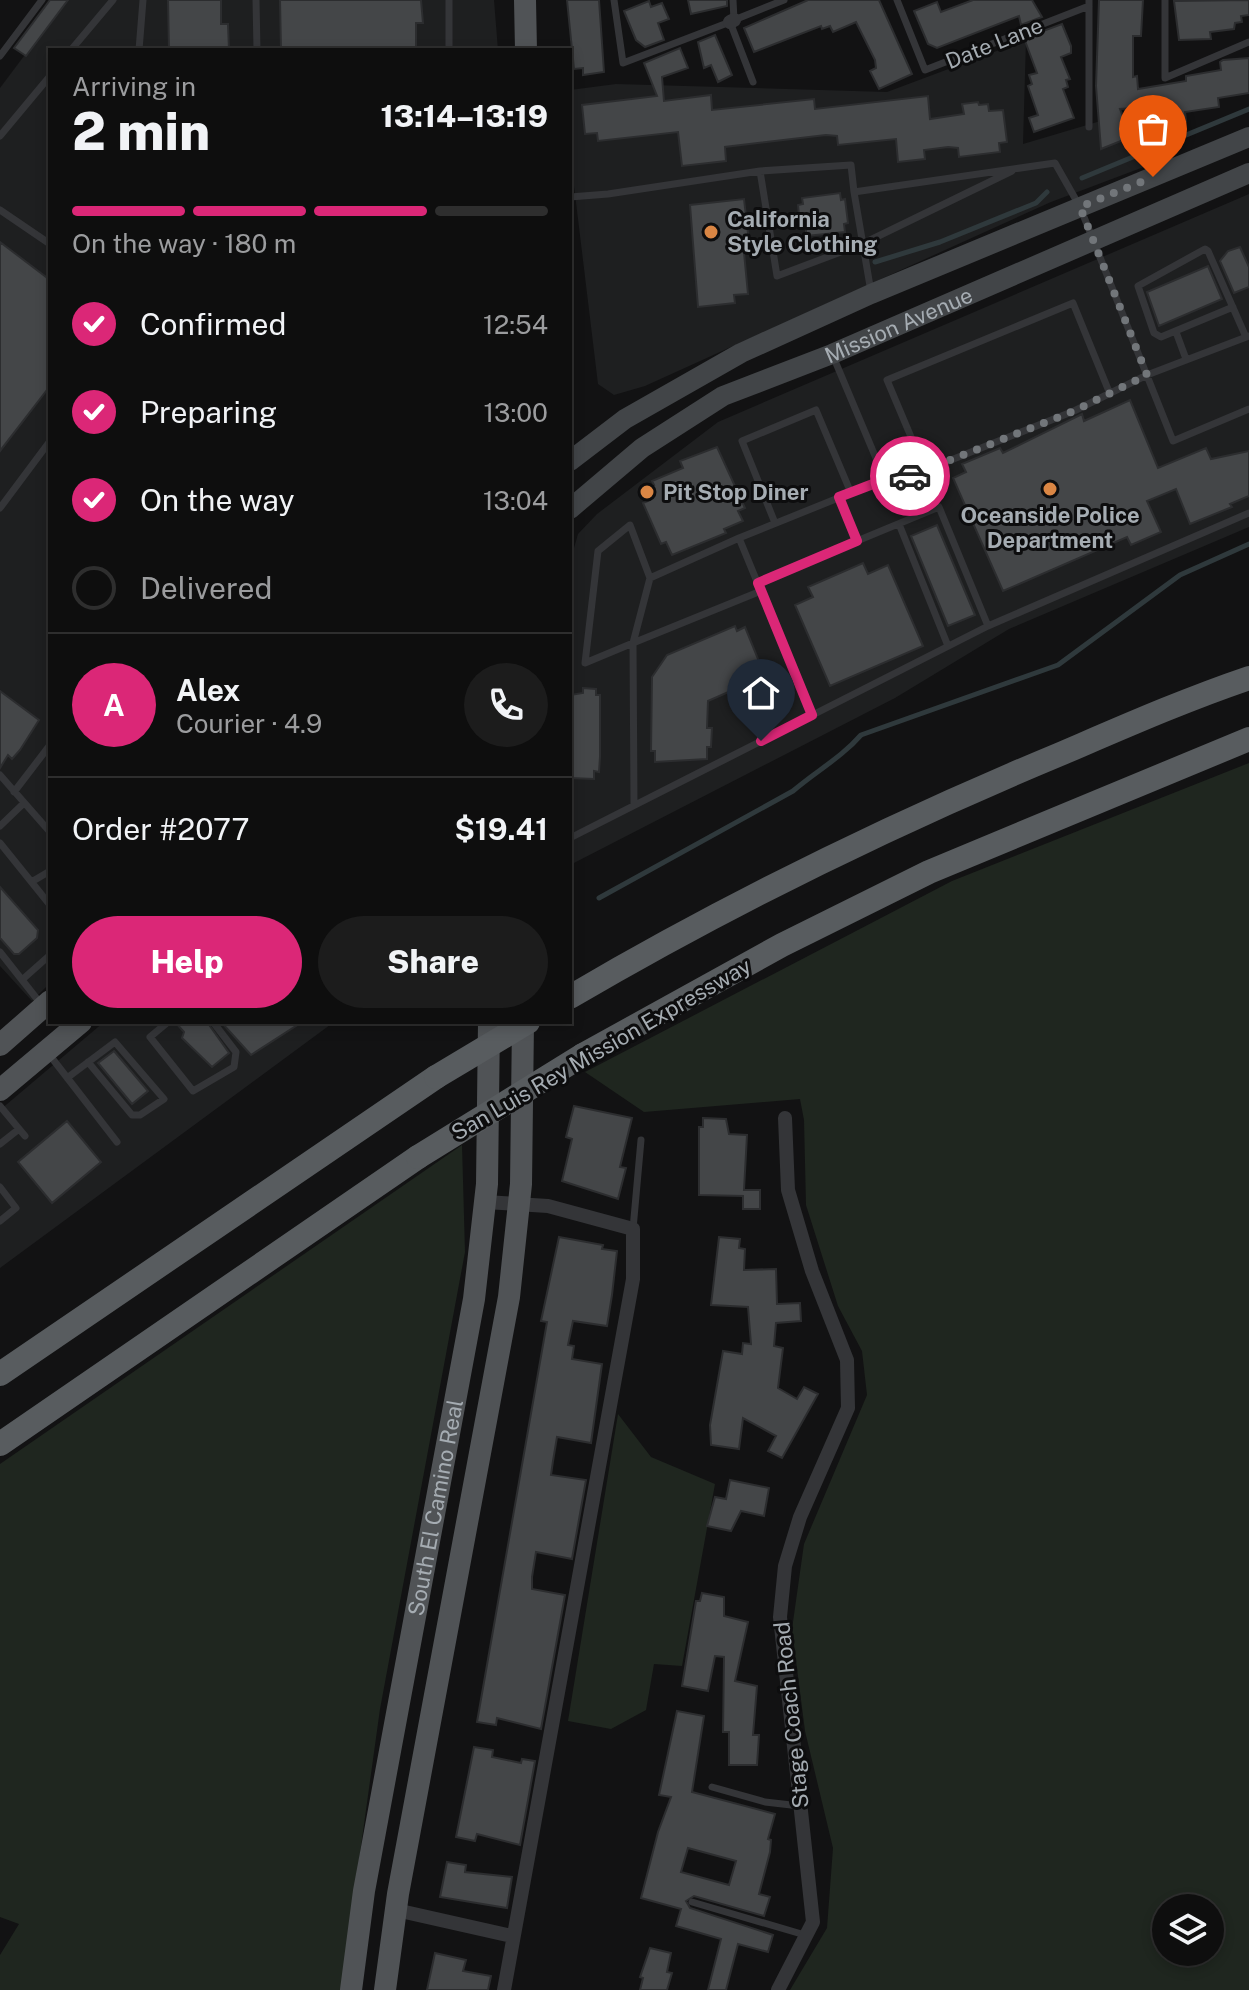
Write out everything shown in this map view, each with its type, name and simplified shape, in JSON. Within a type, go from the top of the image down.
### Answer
[{"type":"highway","points":[[576,994],[688,930],[892,828],[1102,736],[1249,678]]},
{"type":"highway","name":"San Luis Rey Mission Expressway","points":[[0,1444],[418,1157],[583,1055],[782,945],[929,872],[1249,739]]},
{"type":"highway","points":[[0,1374],[436,1077],[523,1024]]},
{"type":"main road","points":[[525,0],[527,47]]},
{"type":"main road","name":"Mission Avenue","points":[[572,459],[625,419],[741,353],[871,294],[1249,137]]},
{"type":"main road","name":"Mission Avenue","points":[[572,507],[642,448],[723,396],[832,354],[1249,173]]},
{"type":"main road","points":[[0,1045],[47,1004]]},
{"type":"main road","points":[[0,1090],[77,1024]]},
{"type":"main road","name":"South El Camino Real","points":[[351,1990],[364,1891],[465,1354],[485,1202],[489,1024]]},
{"type":"main road","name":"South El Camino Real","points":[[385,1990],[396,1910],[506,1312],[519,1203],[526,1024]]},
{"type":"street","name":"Stage Coach Road","points":[[778,1990],[813,1922],[780,1617],[785,1566],[800,1517],[848,1408],[847,1360],[812,1271],[788,1190],[785,1118]]},
{"type":"street","points":[[485,1202],[548,1206],[633,1229],[633,1279],[504,1990]]},
{"type":"street","points":[[396,1910],[512,1936]]},
{"type":"lane","points":[[0,56],[42,0]]},
{"type":"lane","points":[[73,48],[113,0]]},
{"type":"lane","points":[[139,48],[143,0]]},
{"type":"lane","points":[[256,0],[257,48]]},
{"type":"lane","points":[[449,0],[449,48]]},
{"type":"lane","points":[[614,0],[623,63],[784,0]]},
{"type":"lane","points":[[733,0],[732,21],[753,82]]},
{"type":"lane","name":"Date Lane","points":[[897,0],[925,70],[1089,3]]},
{"type":"lane","points":[[1165,0],[1165,78],[1249,42]]},
{"type":"lane","points":[[1089,3],[1089,127]]},
{"type":"lane","points":[[0,136],[48,78]]},
{"type":"lane","points":[[854,192],[1055,163],[1080,207],[1173,441],[1249,409]]},
{"type":"lane","points":[[572,197],[760,171],[851,165],[871,294]]},
{"type":"lane","points":[[760,171],[777,276],[862,244],[1019,168]]},
{"type":"lane","points":[[0,210],[48,243]]},
{"type":"lane","points":[[650,578],[839,497],[925,470],[1110,394],[1147,375],[1248,336],[1205,249],[1139,282],[1138,294],[1154,333],[1161,337],[1233,307]]},
{"type":"lane","points":[[925,470],[887,380],[1073,303],[1110,394]]},
{"type":"lane","points":[[1176,332],[1186,359]]},
{"type":"lane","points":[[832,354],[886,482]]},
{"type":"lane","points":[[775,523],[742,441],[816,410],[851,493]]},
{"type":"lane","points":[[0,508],[48,444]]},
{"type":"lane","points":[[839,497],[857,541]]},
{"type":"lane","points":[[634,805],[633,643],[650,578],[630,525],[598,551],[585,663],[633,643],[759,587],[857,541],[939,507],[988,626]]},
{"type":"lane","points":[[572,837],[988,626],[1249,513]]},
{"type":"lane","points":[[899,524],[948,646]]},
{"type":"lane","points":[[739,538],[812,715]]},
{"type":"lane","points":[[14,792],[48,748]]},
{"type":"lane","points":[[0,775],[48,830]]},
{"type":"lane","points":[[0,826],[24,803]]},
{"type":"lane","points":[[0,843],[48,902]]},
{"type":"lane","points":[[33,881],[48,872]]},
{"type":"lane","points":[[0,952],[47,1004]]},
{"type":"lane","points":[[23,979],[48,957]]},
{"type":"lane","points":[[166,1024],[150,1037],[193,1091],[234,1067],[236,1052],[215,1024]]},
{"type":"lane","points":[[67,1078],[88,1062],[115,1042],[164,1099],[140,1115],[132,1115],[88,1062]]},
{"type":"lane","points":[[47,1052],[117,1142]]},
{"type":"lane","points":[[0,1106],[25,1136]]},
{"type":"lane","points":[[0,1144],[19,1129]]},
{"type":"lane","points":[[633,1229],[641,1140]]},
{"type":"lane","points":[[0,1187],[16,1208],[0,1221]]},
{"type":"lane","points":[[712,1787],[765,1802],[800,1806]]},
{"type":"lane","points":[[692,1902],[808,1935]]},
{"type":"shaded area","points":[[66,0],[494,0],[498,48],[48,48],[48,985],[32,1001],[0,966],[0,88]]},
{"type":"shaded area","points":[[1026,40],[1023,144],[1114,117],[1147,121],[1149,165],[1051,202],[645,386],[614,395],[598,384],[572,170],[572,90],[616,84],[887,92]]},
{"type":"shaded area","points":[[1249,194],[1249,527],[1009,629],[895,698],[572,864],[572,555],[578,534],[597,514],[718,422]]},
{"type":"shaded area","points":[[1249,763],[1249,1990],[790,1990],[827,1928],[833,1848],[805,1731],[792,1629],[804,1544],[867,1395],[862,1351],[838,1306],[806,1205],[804,1120],[800,1099],[644,1112],[585,1072],[952,881]]},
{"type":"shaded area","points":[[102,1024],[331,1024],[0,1268],[0,1110]]},
{"type":"shaded area","points":[[462,1145],[465,1252],[380,1709],[341,1990],[0,1990],[0,1955],[19,1924],[0,1917],[0,1464]]},
{"type":"shaded area","points":[[618,1414],[651,1457],[715,1484],[682,1666],[654,1664],[646,1710],[611,1729],[568,1721]]},
{"type":"building","points":[[50,0],[68,0],[26,56],[14,48]]},
{"type":"building","points":[[168,0],[221,0],[221,24],[228,24],[229,48],[169,48]]},
{"type":"building","points":[[280,0],[421,0],[423,23],[416,23],[416,48],[281,48]]},
{"type":"building","points":[[567,0],[599,0],[604,72],[583,75],[583,68],[574,69]]},
{"type":"building","points":[[688,0],[727,0],[727,6],[691,14]]},
{"type":"building","points":[[808,0],[879,0],[912,74],[879,89],[870,71],[876,68],[875,60],[856,22],[833,32],[830,26],[822,29],[821,26],[754,52],[744,28]]},
{"type":"building","points":[[973,0],[1032,0],[1042,17],[1021,25],[1019,16],[937,48],[928,44],[914,11],[937,2],[941,12]]},
{"type":"building","points":[[1099,0],[1143,0],[1141,36],[1133,36],[1133,77],[1137,76],[1138,89],[1186,81],[1186,76],[1221,70],[1220,62],[1223,60],[1249,58],[1249,93],[1218,98],[1219,107],[1185,112],[1186,121],[1176,124],[1154,126],[1152,107],[1120,109],[1131,137],[1101,149],[1096,86]]},
{"type":"building","points":[[1249,0],[1249,15],[1241,16],[1242,22],[1235,23],[1234,29],[1210,32],[1211,39],[1179,40],[1174,1]]},
{"type":"building","points":[[649,1],[651,7],[662,3],[669,19],[658,23],[664,40],[645,47],[636,40],[624,11]]},
{"type":"building","points":[[1062,24],[1071,46],[1071,53],[1061,57],[1070,79],[1066,80],[1068,87],[1063,89],[1074,118],[1034,132],[1029,118],[1038,115],[1028,86],[1032,84],[1029,75],[1037,73],[1024,38]]},
{"type":"building","points":[[715,35],[732,75],[718,82],[711,65],[704,68],[698,42]]},
{"type":"building","points":[[680,48],[688,68],[662,77],[664,101],[711,95],[712,110],[814,99],[815,109],[928,96],[930,119],[964,114],[962,104],[978,102],[979,105],[988,104],[989,111],[1003,110],[1007,142],[999,143],[1000,152],[959,157],[958,148],[948,147],[924,150],[925,159],[898,162],[896,139],[838,145],[837,136],[826,135],[725,147],[726,161],[682,166],[678,132],[598,141],[597,133],[585,134],[582,105],[657,96],[644,63]]},
{"type":"building","points":[[840,193],[841,200],[845,199],[848,223],[844,224],[845,232],[806,236],[806,228],[800,228],[798,205],[803,204],[802,198]]},
{"type":"building","points":[[744,199],[749,242],[743,242],[748,294],[734,295],[735,303],[698,307],[690,205]]},
{"type":"building","points":[[0,242],[48,278],[48,389],[0,451]]},
{"type":"building","points":[[1240,247],[1249,267],[1249,287],[1234,293],[1220,261],[1228,251]]},
{"type":"building","points":[[1208,266],[1222,299],[1159,326],[1147,292]]},
{"type":"building","name":"Oceanside Police Department","points":[[1130,400],[1158,468],[1206,448],[1211,459],[1249,451],[1249,496],[1230,504],[1232,507],[1190,524],[1176,489],[1147,501],[1161,532],[1131,545],[1127,537],[1003,591],[953,478],[966,472],[962,464],[1000,448],[1003,453],[1082,414],[1084,421]]},
{"type":"building","points":[[717,447],[745,508],[738,511],[743,521],[724,529],[726,533],[672,555],[666,542],[661,544],[643,503],[648,501],[643,489],[654,485],[652,481],[683,468],[680,461]]},
{"type":"building","points":[[937,525],[975,615],[948,626],[911,536]]},
{"type":"building","points":[[863,563],[868,574],[888,565],[923,646],[830,686],[795,605],[813,597],[808,587]]},
{"type":"building","points":[[735,626],[737,631],[745,627],[765,676],[708,701],[707,728],[712,728],[707,759],[655,762],[655,751],[651,751],[652,677],[667,655]]},
{"type":"building","points":[[583,688],[596,689],[596,695],[600,695],[599,772],[594,771],[594,779],[572,778],[572,695],[583,693]]},
{"type":"building","points":[[0,691],[39,720],[20,750],[12,759],[8,755],[0,768]]},
{"type":"building","points":[[0,887],[38,930],[37,938],[19,954],[14,954],[0,938]]},
{"type":"building","points":[[177,1024],[208,1024],[229,1053],[212,1067],[182,1038],[184,1032]]},
{"type":"building","points":[[223,1024],[299,1024],[251,1055]]},
{"type":"building","points":[[114,1051],[148,1091],[132,1104],[98,1063]]},
{"type":"building","points":[[574,1106],[632,1118],[620,1167],[626,1168],[618,1199],[562,1181],[572,1139],[566,1137]]},
{"type":"building","points":[[703,1118],[726,1119],[729,1134],[747,1135],[744,1190],[760,1190],[760,1209],[743,1209],[743,1196],[699,1195],[699,1127],[703,1127]]},
{"type":"building","points":[[67,1121],[101,1162],[52,1203],[18,1162]]},
{"type":"building","points":[[559,1237],[603,1245],[602,1249],[617,1251],[607,1326],[573,1321],[568,1345],[574,1346],[572,1359],[602,1364],[591,1443],[557,1437],[553,1461],[551,1475],[586,1480],[572,1559],[536,1552],[532,1589],[565,1595],[541,1729],[497,1718],[496,1725],[477,1722],[547,1322],[541,1321]]},
{"type":"building","points":[[719,1237],[740,1239],[739,1248],[745,1249],[744,1270],[776,1269],[777,1304],[800,1303],[801,1321],[776,1323],[774,1346],[783,1348],[778,1388],[797,1399],[804,1387],[818,1394],[782,1458],[768,1451],[776,1436],[743,1418],[739,1449],[711,1445],[710,1425],[723,1351],[742,1354],[743,1343],[751,1344],[748,1307],[711,1305]]},
{"type":"building","points":[[730,1480],[769,1488],[764,1516],[741,1511],[731,1531],[707,1526],[715,1497],[726,1499]]},
{"type":"building","points":[[702,1593],[724,1597],[724,1616],[748,1622],[735,1681],[757,1686],[753,1735],[759,1735],[757,1765],[729,1765],[729,1732],[723,1732],[724,1657],[715,1656],[708,1691],[682,1686],[696,1601],[700,1601]]},
{"type":"building","points":[[677,1711],[704,1716],[692,1792],[775,1814],[768,1839],[771,1840],[770,1852],[759,1894],[770,1897],[764,1916],[694,1896],[686,1901],[690,1908],[773,1935],[768,1952],[738,1944],[726,1990],[708,1990],[721,1939],[676,1926],[681,1909],[641,1898],[658,1832],[671,1797],[659,1795]],"holes":[[[688,1848],[736,1861],[729,1885],[681,1872]]]},
{"type":"building","points":[[474,1747],[493,1750],[492,1757],[521,1763],[522,1759],[535,1761],[520,1845],[477,1834],[475,1841],[456,1837]]},
{"type":"building","points":[[447,1862],[466,1865],[465,1872],[512,1877],[507,1908],[440,1897]]},
{"type":"building","points":[[650,1948],[671,1953],[667,1972],[672,1973],[667,1990],[640,1990],[643,1978],[640,1977]]},
{"type":"building","points":[[435,1953],[466,1960],[463,1971],[491,1976],[488,1990],[427,1990]]},
{"type":"waterway","points":[[1082,178],[1249,109]]},
{"type":"waterway","points":[[875,262],[940,242],[1036,203],[1047,192]]},
{"type":"waterway","points":[[599,898],[793,791],[861,735],[1058,665],[1180,575],[1249,544]]},
{"type":"way so far","points":[[910,476],[1074,411],[1147,375],[1080,207],[1153,177]]},
{"type":"place","name":"California Style Clothing","points":[[711,232]]},
{"type":"place","name":"Oceanside Police Department","points":[[1050,489]]},
{"type":"place","name":"Pit Stop Diner","points":[[647,492]]},
{"type":"route","points":[[761,741],[812,715],[758,583],[857,541],[839,497],[873,484],[910,476]]}]
